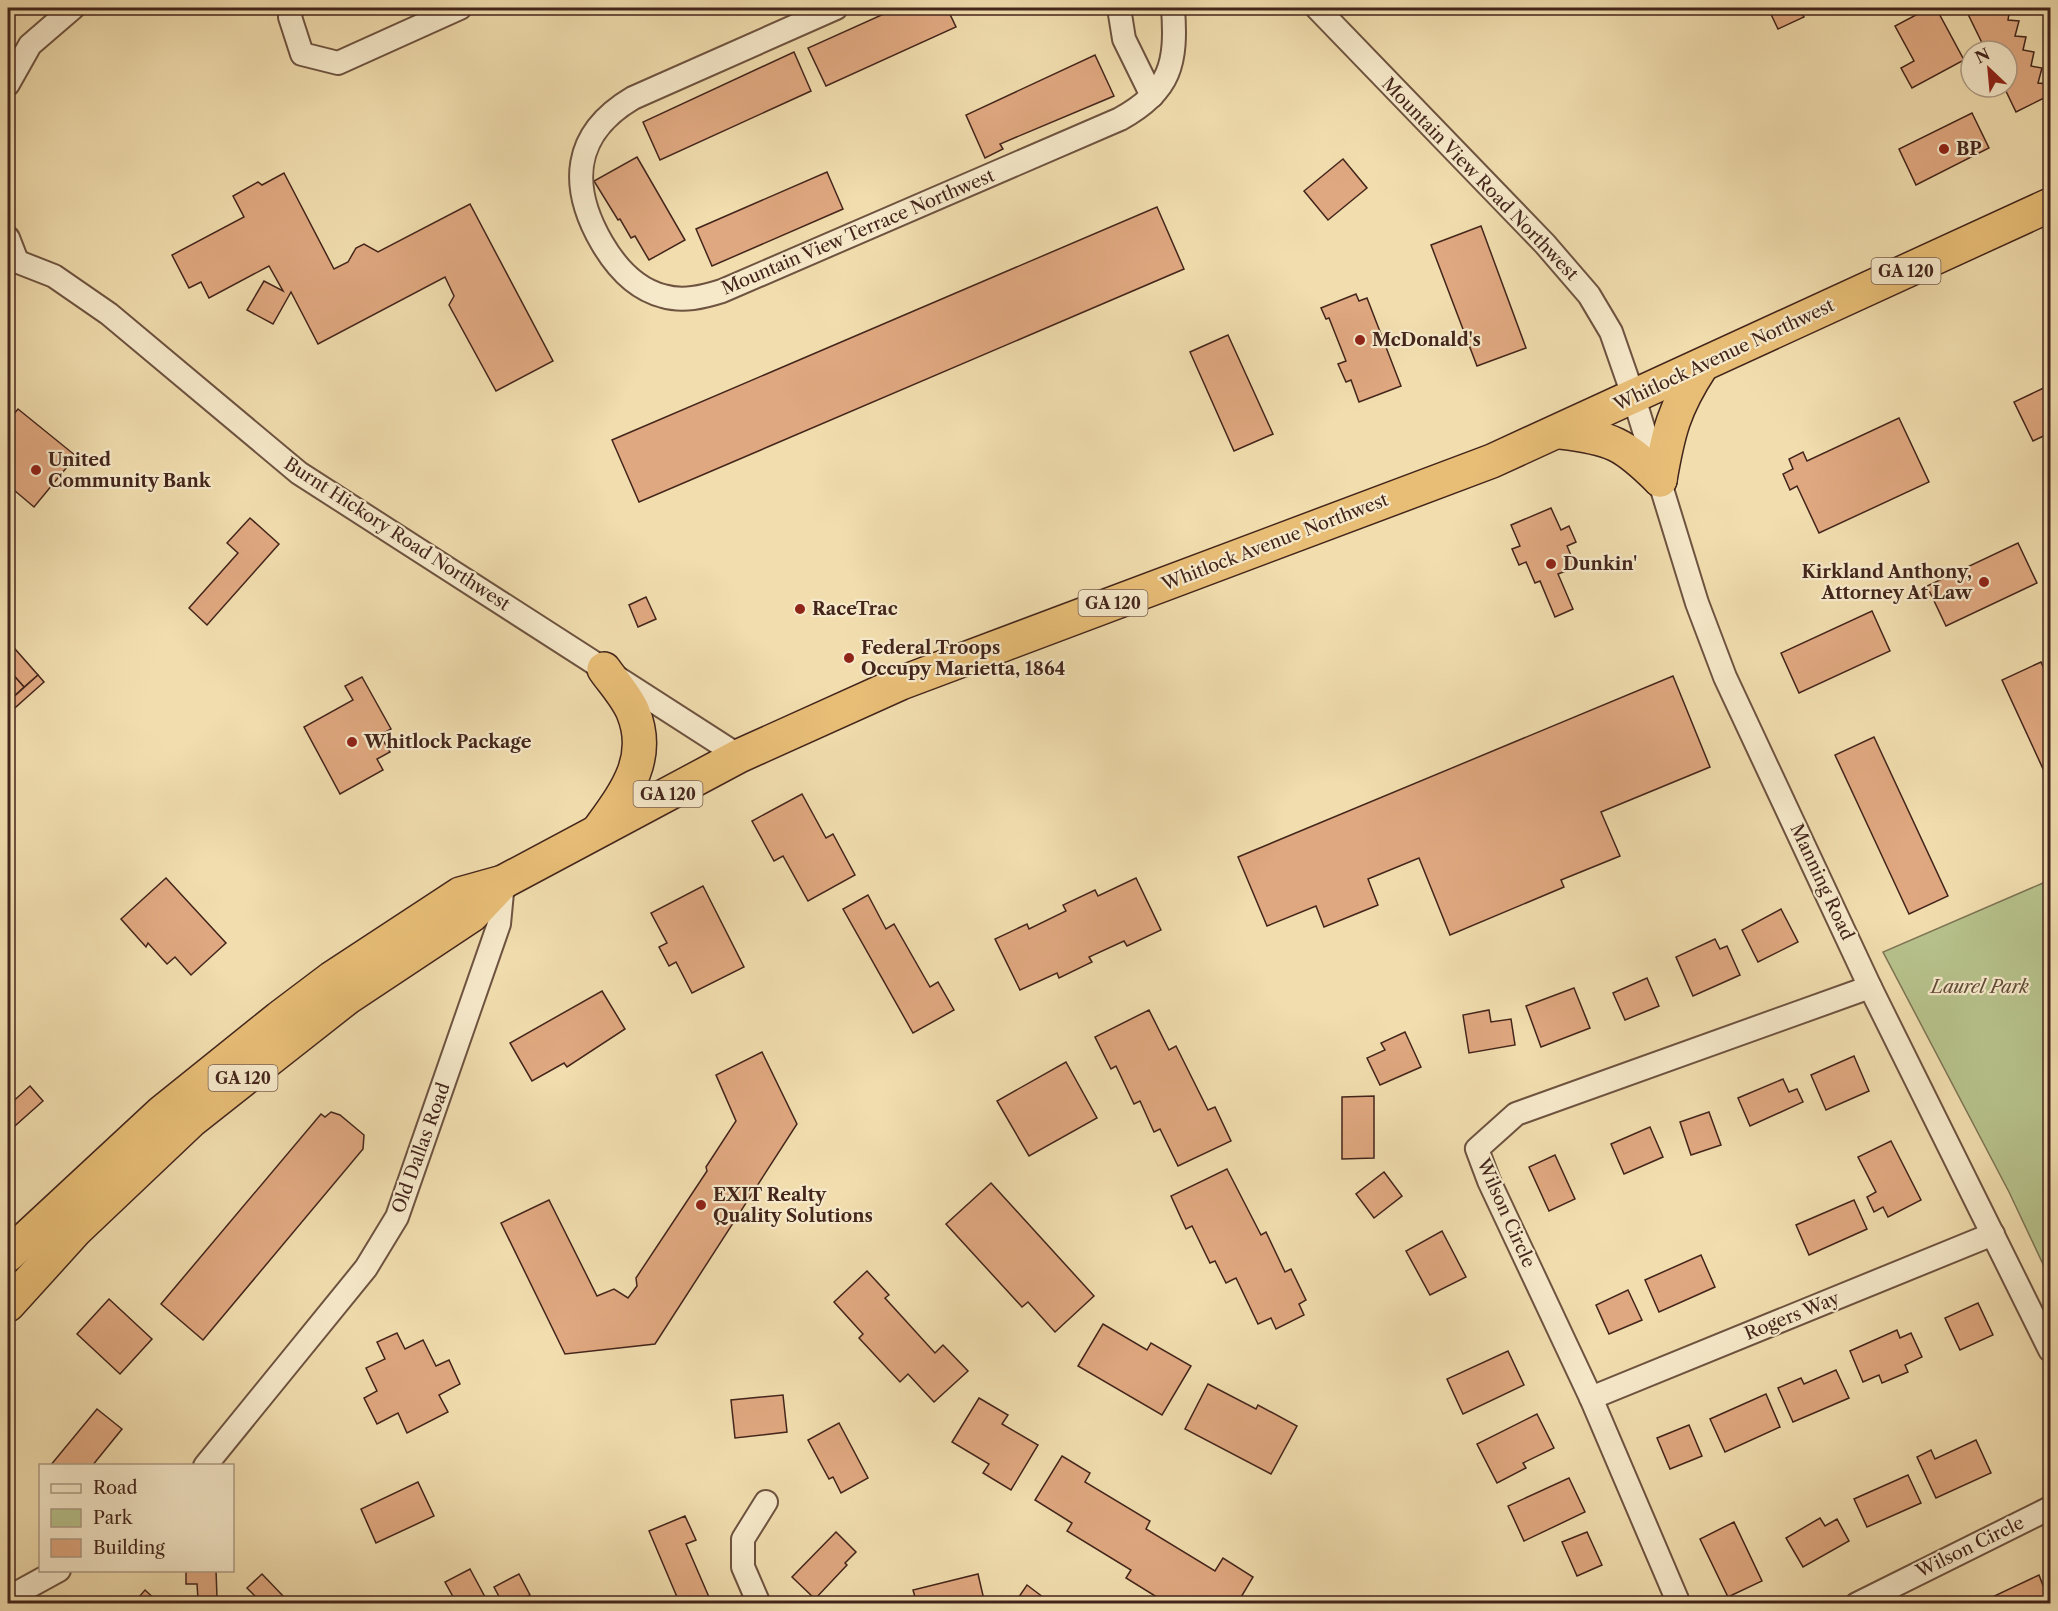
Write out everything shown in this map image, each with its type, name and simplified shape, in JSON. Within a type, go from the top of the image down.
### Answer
[{"type":"highway","name":"Whitlock Avenue Northwest","points":[[8,1255],[162,1112],[288,1011],[332,978],[460,894],[502,882],[739,756],[960,659],[1308,531],[1561,432],[1814,312],[2050,206]]},
{"type":"highway","points":[[1660,480],[1665,446],[1677,404],[1701,367]]},
{"type":"highway","points":[[1561,432],[1611,441],[1632,452],[1660,480]]},
{"type":"highway","points":[[597,832],[621,800],[636,772],[640,740],[633,711],[604,669]]},
{"type":"highway","name":"Whitlock Avenue Northwest","points":[[8,1305],[76,1230],[192,1120],[347,998],[472,915],[502,882]]},
{"type":"street","points":[[8,84],[30,45],[51,24],[73,8]]},
{"type":"street","points":[[292,8],[290,17],[302,54],[338,63],[460,8]]},
{"type":"street","name":"Mountain View Terrace Northwest","points":[[836,8],[633,98],[618,107],[596,131],[581,164],[580,179],[584,209],[617,266],[638,284],[650,292],[678,299],[722,291],[1120,119],[1136,110],[1152,96],[1166,78],[1175,51],[1173,8]]},
{"type":"street","points":[[1119,8],[1124,39],[1152,96]]},
{"type":"street","name":"Mountain View Road Northwest","points":[[1317,8],[1574,276],[1601,312],[1611,332],[1634,398]]},
{"type":"street","points":[[8,238],[17,265]]},
{"type":"street","name":"Burnt Hickory Road Northwest","points":[[17,265],[54,276],[109,314],[299,473],[739,756]]},
{"type":"street","name":"Manning Road","points":[[1634,398],[1690,582],[1714,651],[1870,987],[2050,1350]]},
{"type":"street","name":"Old Dallas Road","points":[[207,1464],[366,1268],[398,1217],[499,924],[502,882]]},
{"type":"street","name":"Wilson Circle","points":[[1679,1604],[1592,1398],[1489,1180],[1477,1149],[1516,1114],[1870,987]]},
{"type":"street","name":"Rogers Way","points":[[1592,1398],[1993,1234]]},
{"type":"street","points":[[759,1604],[743,1568],[743,1539],[766,1502]]},
{"type":"street","name":"Wilson Circle","points":[[1857,1604],[2050,1508]]},
{"type":"street","points":[[8,1598],[55,1572]]},
{"type":"green space","name":"Laurel Park","points":[[2050,880],[2050,1279],[2009,1192],[1883,952]]},
{"type":"building","points":[[897,8],[947,8],[956,27],[826,86],[808,48]]},
{"type":"building","points":[[1768,8],[1811,8],[1801,12],[1804,17],[1778,29]]},
{"type":"building","points":[[1929,8],[1936,8],[1959,51],[1959,63],[1912,88],[1901,68],[1914,61],[1895,26]]},
{"type":"building","points":[[1965,8],[2010,8],[2008,20],[2019,21],[2015,36],[2026,37],[2023,50],[2034,52],[2031,66],[2042,68],[2038,83],[2048,84],[2046,97],[2016,112],[2010,99],[2019,99],[2019,39],[1980,39]]},
{"type":"building","points":[[794,52],[811,91],[660,160],[643,122]]},
{"type":"building","points":[[1095,55],[1114,96],[1000,144],[1003,149],[985,158],[966,115]]},
{"type":"building","name":"BP","points":[[1972,113],[1989,148],[1916,185],[1899,149]]},
{"type":"building","points":[[637,157],[685,240],[649,260],[635,236],[631,238],[620,219],[618,220],[594,181]]},
{"type":"building","points":[[1343,159],[1367,188],[1328,220],[1304,191]]},
{"type":"building","points":[[827,172],[843,209],[712,266],[696,229]]},
{"type":"building","points":[[284,173],[334,269],[348,262],[356,248],[364,244],[378,252],[470,204],[553,361],[496,391],[449,305],[454,296],[445,277],[318,344],[291,292],[273,324],[247,310],[264,281],[283,291],[269,266],[209,298],[201,282],[189,288],[172,255],[244,217],[233,196],[258,182],[262,185]]},
{"type":"building","points":[[1157,207],[1184,269],[639,502],[612,440]]},
{"type":"building","points":[[1481,226],[1526,348],[1477,366],[1431,245]]},
{"type":"building","name":"McDonald's","points":[[1356,294],[1359,301],[1367,298],[1401,386],[1359,402],[1351,380],[1346,382],[1338,364],[1346,361],[1329,318],[1326,319],[1321,308]]},
{"type":"building","points":[[1228,335],[1273,434],[1234,451],[1190,352]]},
{"type":"building","points":[[2050,385],[2050,433],[2033,441],[2014,402]]},
{"type":"building","name":"United Community Bank","points":[[18,409],[76,456],[34,507],[8,485],[8,421]]},
{"type":"building","points":[[1899,418],[1929,482],[1819,533],[1797,486],[1790,490],[1783,474],[1793,469],[1789,459],[1803,452],[1807,461]]},
{"type":"building","name":"Dunkin'","points":[[1551,508],[1561,530],[1569,526],[1576,542],[1567,546],[1576,567],[1558,574],[1573,609],[1555,617],[1540,581],[1535,583],[1526,562],[1519,565],[1512,549],[1520,546],[1511,525]]},
{"type":"building","points":[[250,518],[279,544],[207,625],[189,608],[238,553],[227,543]]},
{"type":"building","points":[[2018,543],[2037,583],[1946,626],[1927,586]]},
{"type":"building","points":[[646,597],[656,619],[638,627],[629,605]]},
{"type":"building","points":[[1872,611],[1890,651],[1799,693],[1781,653]]},
{"type":"building","points":[[8,641],[38,675],[24,687],[8,669]]},
{"type":"building","points":[[2041,662],[2050,682],[2050,784],[2002,680]]},
{"type":"building","points":[[8,669],[24,687],[10,700],[8,697]]},
{"type":"building","points":[[38,675],[44,682],[8,714],[8,702]]},
{"type":"building","points":[[1673,676],[1710,767],[1601,812],[1620,856],[1561,880],[1564,887],[1450,935],[1419,858],[1368,879],[1378,905],[1324,927],[1316,906],[1267,926],[1238,857]]},
{"type":"building","points":[[362,677],[391,729],[380,735],[390,752],[377,759],[383,770],[340,794],[304,727],[353,700],[345,686]]},
{"type":"building","points":[[1874,737],[1948,896],[1909,914],[1835,755]]},
{"type":"building","points":[[802,794],[826,838],[833,834],[855,875],[808,901],[783,856],[774,861],[752,821]]},
{"type":"building","points":[[166,878],[226,943],[191,975],[175,957],[167,964],[148,943],[146,947],[121,919]]},
{"type":"building","points":[[1136,878],[1161,930],[1127,946],[1124,941],[1089,957],[1092,962],[1059,978],[1057,973],[1020,990],[995,939],[1027,924],[1029,929],[1066,911],[1063,905],[1095,890],[1098,896]]},
{"type":"building","points":[[703,886],[744,967],[692,993],[676,962],[669,966],[659,947],[667,943],[651,913]]},
{"type":"building","points":[[868,895],[886,929],[894,924],[930,987],[938,982],[954,1010],[913,1033],[843,909]]},
{"type":"building","points":[[1781,909],[1798,942],[1758,962],[1742,930]]},
{"type":"building","points":[[1715,939],[1720,949],[1727,946],[1740,975],[1693,996],[1676,957]]},
{"type":"building","points":[[1647,978],[1659,1006],[1625,1020],[1613,993]]},
{"type":"building","points":[[1574,988],[1590,1028],[1541,1047],[1526,1006]]},
{"type":"building","points":[[602,991],[625,1029],[567,1067],[564,1063],[532,1081],[510,1043]]},
{"type":"building","points":[[1149,1010],[1169,1050],[1176,1046],[1208,1110],[1215,1107],[1231,1141],[1178,1166],[1160,1129],[1154,1132],[1140,1101],[1134,1104],[1116,1066],[1111,1069],[1095,1037]]},
{"type":"building","points":[[1489,1010],[1491,1022],[1511,1019],[1515,1045],[1469,1053],[1463,1015]]},
{"type":"building","points":[[1405,1032],[1421,1067],[1380,1085],[1367,1058],[1385,1050],[1381,1043]]},
{"type":"building","points":[[762,1052],[797,1124],[655,1344],[565,1354],[501,1223],[549,1200],[597,1296],[614,1289],[628,1298],[637,1286],[636,1278],[707,1171],[706,1167],[736,1121],[716,1075]]},
{"type":"building","points":[[1854,1056],[1869,1091],[1826,1110],[1811,1075]]},
{"type":"building","points":[[1066,1062],[1097,1118],[1029,1156],[997,1101]]},
{"type":"building","points":[[1783,1079],[1789,1092],[1797,1089],[1803,1102],[1750,1126],[1738,1098]]},
{"type":"building","points":[[30,1086],[43,1101],[8,1132],[8,1106]]},
{"type":"building","points":[[1374,1096],[1374,1158],[1342,1159],[1342,1097]]},
{"type":"building","points":[[331,1112],[340,1115],[364,1135],[363,1149],[203,1340],[161,1304],[321,1114],[325,1117]]},
{"type":"building","points":[[1709,1112],[1721,1145],[1691,1155],[1680,1122]]},
{"type":"building","points":[[1650,1127],[1663,1157],[1624,1174],[1611,1144]]},
{"type":"building","points":[[1891,1141],[1921,1200],[1888,1217],[1883,1207],[1874,1212],[1867,1197],[1876,1192],[1858,1157]]},
{"type":"building","points":[[1555,1155],[1575,1199],[1549,1211],[1529,1167]]},
{"type":"building","points":[[1227,1169],[1261,1235],[1266,1232],[1285,1272],[1291,1269],[1306,1300],[1299,1304],[1304,1315],[1276,1329],[1271,1318],[1258,1324],[1236,1278],[1226,1283],[1215,1261],[1210,1263],[1192,1226],[1186,1229],[1171,1196]]},
{"type":"building","points":[[1384,1172],[1402,1196],[1374,1218],[1356,1194]]},
{"type":"building","points":[[991,1183],[1094,1296],[1055,1332],[1028,1302],[1022,1307],[946,1224]]},
{"type":"building","points":[[1854,1200],[1867,1229],[1809,1255],[1796,1225]]},
{"type":"building","points":[[1442,1231],[1466,1277],[1430,1295],[1406,1251]]},
{"type":"building","points":[[1701,1255],[1715,1287],[1659,1312],[1645,1280]]},
{"type":"building","points":[[867,1271],[889,1295],[885,1298],[935,1353],[943,1345],[968,1371],[934,1402],[908,1374],[900,1382],[859,1338],[863,1334],[834,1302]]},
{"type":"building","points":[[1628,1290],[1642,1320],[1609,1334],[1596,1305]]},
{"type":"building","points":[[109,1299],[152,1339],[120,1374],[77,1334]]},
{"type":"building","points":[[1978,1303],[1993,1335],[1960,1350],[1945,1318]]},
{"type":"building","points":[[1103,1324],[1147,1350],[1151,1343],[1191,1366],[1162,1415],[1078,1366]]},
{"type":"building","points":[[1897,1330],[1900,1338],[1911,1333],[1922,1357],[1905,1365],[1908,1372],[1882,1383],[1879,1375],[1863,1382],[1850,1351]]},
{"type":"building","points":[[397,1333],[405,1349],[423,1340],[436,1366],[449,1360],[460,1384],[439,1395],[448,1412],[407,1433],[398,1413],[377,1424],[364,1398],[377,1391],[366,1368],[385,1359],[377,1342]]},
{"type":"building","points":[[1508,1351],[1524,1385],[1463,1414],[1447,1379]]},
{"type":"building","points":[[1836,1370],[1849,1398],[1793,1422],[1778,1388],[1801,1378],[1804,1384]]},
{"type":"building","points":[[1208,1384],[1256,1409],[1258,1405],[1297,1426],[1271,1474],[1185,1429]]},
{"type":"building","points":[[1766,1394],[1780,1427],[1725,1452],[1710,1419]]},
{"type":"building","points":[[783,1395],[787,1432],[735,1438],[731,1400]]},
{"type":"building","points":[[979,1398],[1008,1415],[1002,1424],[1038,1445],[1011,1490],[983,1473],[989,1464],[952,1442]]},
{"type":"building","points":[[97,1409],[122,1429],[94,1464],[52,1464]]},
{"type":"building","points":[[1537,1414],[1554,1448],[1523,1463],[1526,1468],[1497,1483],[1477,1444]]},
{"type":"building","points":[[839,1423],[868,1478],[841,1493],[833,1477],[829,1479],[808,1440]]},
{"type":"building","points":[[1689,1425],[1702,1456],[1670,1469],[1657,1438]]},
{"type":"building","points":[[1976,1440],[1991,1473],[1936,1498],[1917,1457],[1931,1450],[1935,1459]]},
{"type":"building","points":[[1062,1456],[1090,1473],[1085,1482],[1150,1521],[1146,1529],[1215,1571],[1223,1558],[1253,1577],[1237,1604],[1168,1604],[1126,1578],[1131,1570],[1067,1531],[1072,1523],[1035,1500]]},
{"type":"building","points":[[1908,1475],[1921,1503],[1867,1527],[1854,1499]]},
{"type":"building","points":[[1569,1478],[1585,1512],[1524,1541],[1508,1506]]},
{"type":"building","points":[[418,1482],[434,1516],[376,1543],[361,1509]]},
{"type":"building","points":[[685,1516],[696,1540],[686,1544],[712,1604],[680,1604],[649,1531]]},
{"type":"building","points":[[1820,1518],[1825,1526],[1837,1519],[1849,1541],[1803,1567],[1786,1538]]},
{"type":"building","points":[[1734,1522],[1762,1581],[1728,1597],[1700,1539]]},
{"type":"building","points":[[836,1532],[856,1552],[815,1599],[792,1577]]},
{"type":"building","points":[[1587,1532],[1602,1565],[1577,1576],[1562,1542]]},
{"type":"building","points":[[470,1569],[485,1597],[473,1604],[457,1604],[445,1582]]},
{"type":"building","points":[[186,1572],[216,1572],[217,1598],[198,1599],[197,1584],[186,1584]]},
{"type":"building","points":[[262,1574],[284,1597],[277,1604],[248,1604],[256,1597],[247,1588]]},
{"type":"building","points":[[519,1574],[530,1595],[514,1604],[503,1604],[494,1587]]},
{"type":"building","points":[[978,1574],[985,1604],[917,1604],[913,1590]]},
{"type":"building","points":[[2039,1575],[2050,1604],[1993,1604],[1990,1598]]},
{"type":"building","points":[[1027,1585],[1052,1604],[1014,1604]]},
{"type":"building","points":[[145,1590],[160,1604],[133,1604]]},
{"type":"place","name":"BP","points":[[1944,149]]},
{"type":"place","name":"McDonald's","points":[[1360,340]]},
{"type":"place","name":"United Community Bank","points":[[36,470]]},
{"type":"place","name":"Dunkin'","points":[[1551,564]]},
{"type":"place","name":"Kirkland Anthony, Attorney At Law","points":[[1984,582]]},
{"type":"place","name":"RaceTrac","points":[[800,609]]},
{"type":"place","name":"Federal Troops Occupy Marietta, 1864","points":[[849,658]]},
{"type":"place","name":"Whitlock Package","points":[[352,742]]},
{"type":"place","name":"EXIT Realty Quality Solutions","points":[[701,1205]]}]
